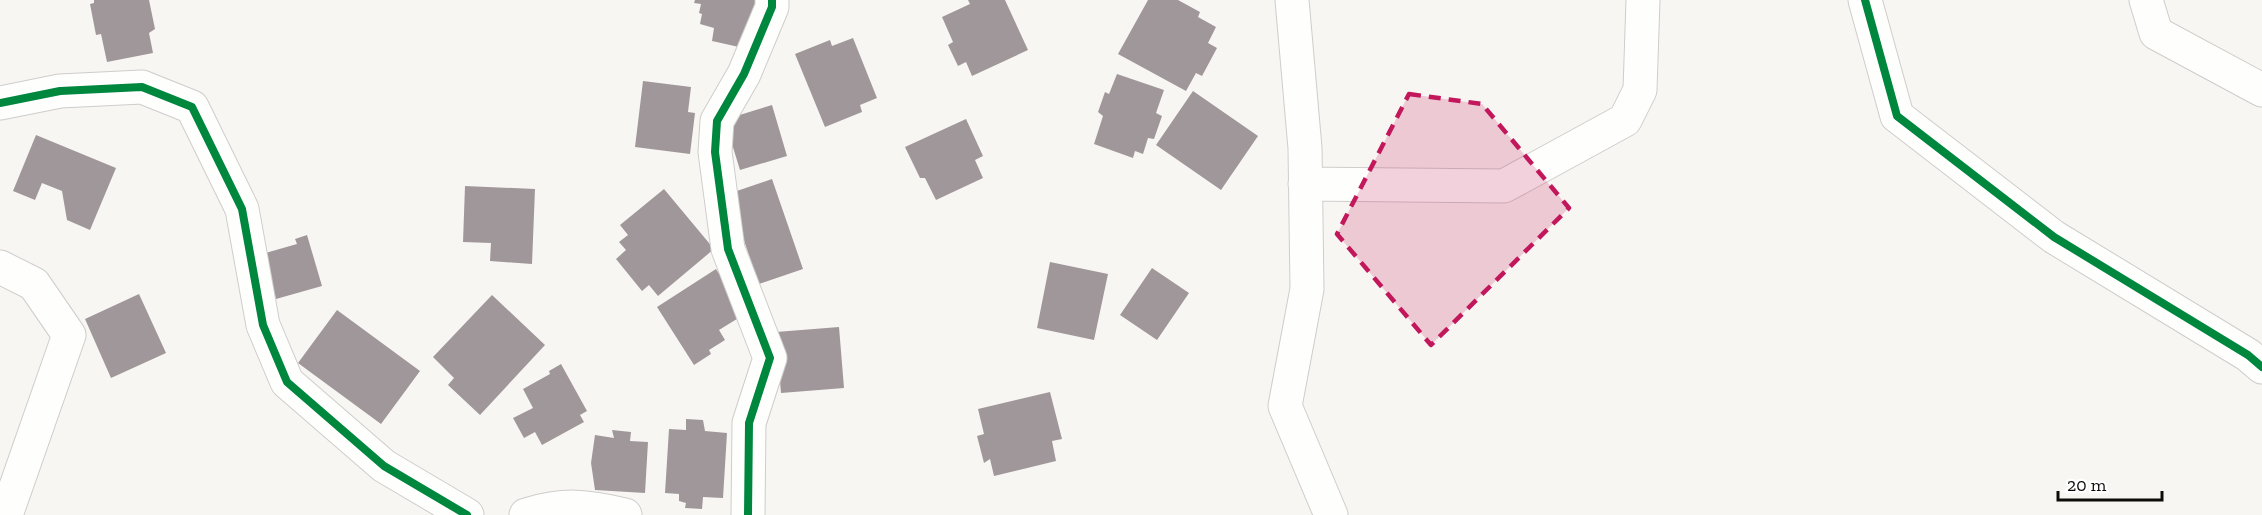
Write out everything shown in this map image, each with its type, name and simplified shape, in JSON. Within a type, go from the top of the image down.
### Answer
[{"type":"street","points":[[748,515],[749,423],[770,358],[728,249],[715,152],[717,121],[744,74],[772,7],[772,0]]},
{"type":"street","points":[[1292,0],[1305,148],[1307,289],[1285,406],[1331,515]]},
{"type":"street","points":[[1305,184],[1504,186],[1625,120],[1640,90],[1643,0]]},
{"type":"street","points":[[1865,0],[1898,116],[2054,237],[2248,355],[2262,367]]},
{"type":"street","points":[[2146,0],[2156,33],[2262,90]]},
{"type":"street","points":[[0,102],[60,91],[142,87],[192,107],[242,209],[263,325],[287,382],[384,466],[467,515]]},
{"type":"street","points":[[0,267],[34,284],[69,335],[6,515]]},
{"type":"street","points":[[526,515],[550,508],[591,507],[625,515]]},
{"type":"highlighted area","points":[[1409,94],[1482,104],[1569,208],[1431,345],[1337,234]]},
{"type":"building","points":[[94,0],[149,0],[155,29],[149,33],[153,53],[107,62],[101,34],[96,35],[90,4],[94,3]]},
{"type":"building","points":[[695,0],[756,0],[758,7],[748,49],[712,41],[714,28],[700,24],[701,4],[694,3]]},
{"type":"building","points":[[968,0],[1005,0],[1028,50],[972,76],[966,62],[958,66],[948,45],[953,42],[942,17],[970,4]]},
{"type":"building","points":[[1148,0],[1178,0],[1200,12],[1198,17],[1216,27],[1208,43],[1217,48],[1202,76],[1196,73],[1186,91],[1118,54]]},
{"type":"building","points":[[853,38],[877,98],[860,105],[862,112],[825,127],[795,54],[830,40],[832,46]]},
{"type":"building","points":[[1117,74],[1164,90],[1156,113],[1162,116],[1154,139],[1148,138],[1143,154],[1135,151],[1133,158],[1094,144],[1103,116],[1098,112],[1105,92],[1109,94]]},
{"type":"building","points":[[643,81],[691,87],[688,112],[695,113],[690,154],[635,147]]},
{"type":"building","points":[[1193,91],[1258,136],[1221,190],[1156,145]]},
{"type":"building","points":[[772,105],[787,156],[740,170],[728,131],[733,117]]},
{"type":"building","points":[[966,119],[983,156],[975,160],[983,178],[936,200],[925,178],[920,178],[905,147]]},
{"type":"building","points":[[36,135],[116,168],[90,230],[67,220],[62,191],[42,183],[35,200],[13,191]]},
{"type":"building","points":[[772,179],[803,269],[759,284],[728,194]]},
{"type":"building","points":[[465,186],[535,189],[532,264],[490,261],[491,243],[463,242]]},
{"type":"building","points":[[664,189],[714,249],[658,296],[649,285],[642,291],[616,259],[626,250],[619,242],[628,235],[620,225]]},
{"type":"building","points":[[307,235],[322,286],[276,299],[262,254],[297,244],[295,239]]},
{"type":"building","points":[[1050,262],[1108,274],[1094,340],[1037,328]]},
{"type":"building","points":[[1152,268],[1189,293],[1157,340],[1120,315]]},
{"type":"building","points":[[716,269],[745,314],[719,330],[725,340],[709,350],[711,354],[694,365],[657,307]]},
{"type":"building","points":[[139,294],[166,353],[111,378],[85,319]]},
{"type":"building","points":[[492,295],[545,345],[480,415],[448,385],[454,378],[433,357]]},
{"type":"building","points":[[337,310],[420,371],[381,424],[298,363]]},
{"type":"building","points":[[839,327],[844,388],[781,393],[776,332]]},
{"type":"building","points":[[561,364],[587,411],[580,415],[584,422],[542,445],[535,432],[524,438],[513,418],[533,408],[523,389],[550,374],[549,371]]},
{"type":"building","points":[[1050,392],[1062,439],[1052,441],[1056,461],[994,476],[990,459],[984,463],[977,436],[984,434],[978,409]]},
{"type":"building","points":[[686,419],[703,420],[705,431],[727,433],[723,498],[703,497],[702,509],[685,508],[686,503],[679,501],[679,494],[665,493],[669,429],[686,430]]},
{"type":"building","points":[[612,430],[631,432],[630,441],[648,442],[645,493],[595,490],[591,463],[595,435],[614,438]]},
{"type":"cycle path","points":[[748,515],[749,423],[770,358],[728,249],[715,152],[717,121],[744,74],[772,7],[772,0]]},
{"type":"cycle path","points":[[1865,0],[1897,116],[2054,237],[2248,355],[2262,367]]},
{"type":"cycle path","points":[[0,103],[60,91],[142,87],[192,107],[242,209],[263,325],[287,382],[384,466],[467,515]]}]
